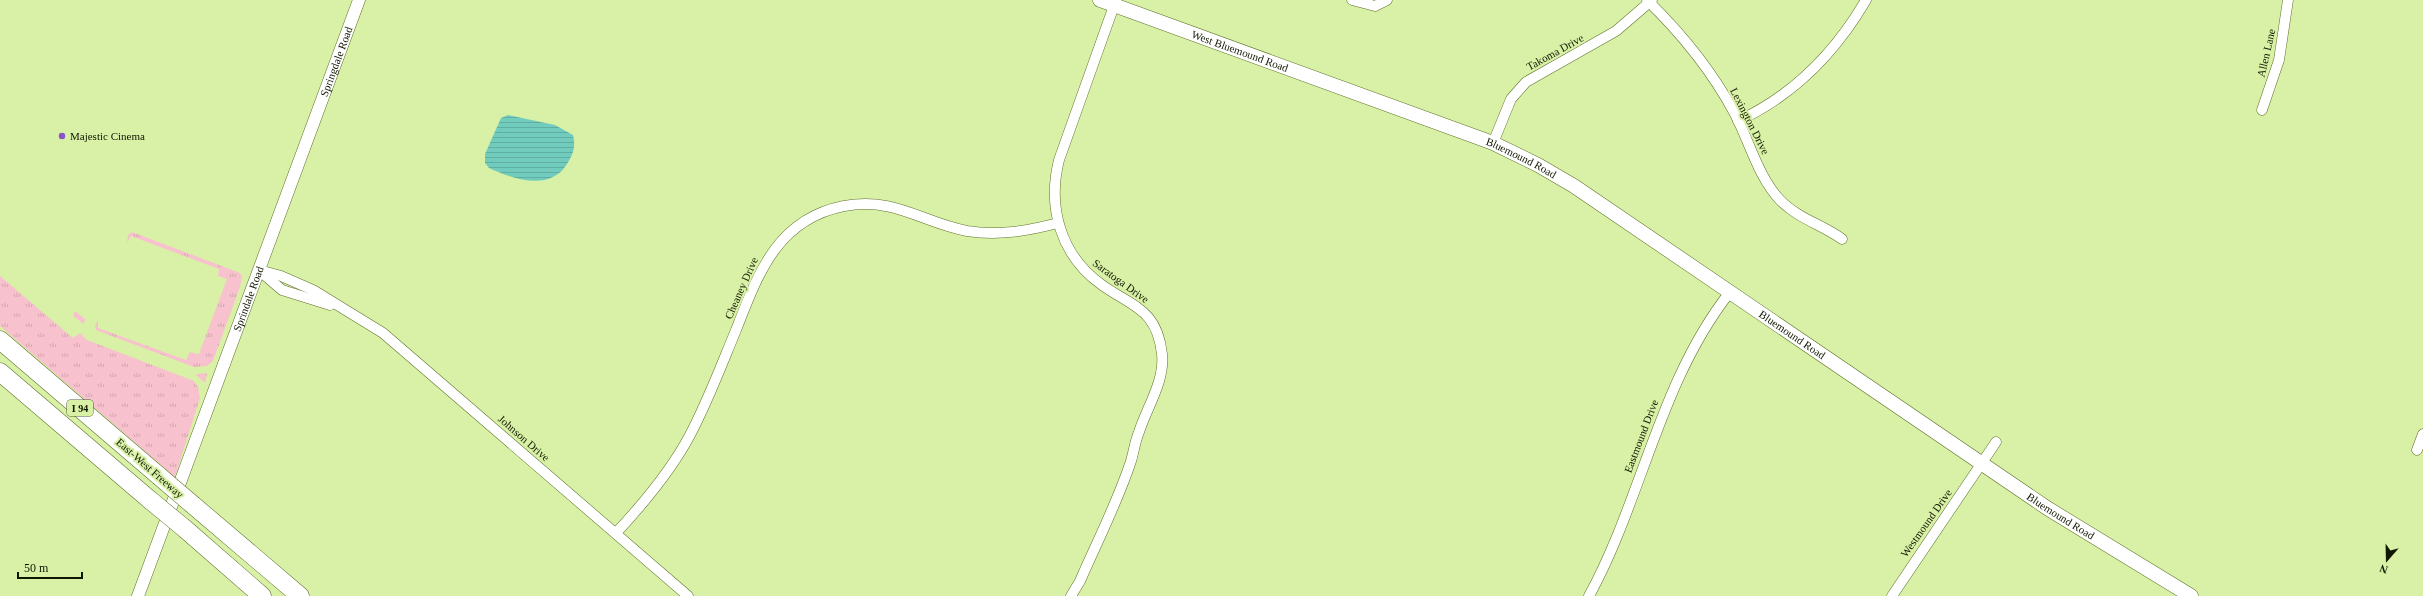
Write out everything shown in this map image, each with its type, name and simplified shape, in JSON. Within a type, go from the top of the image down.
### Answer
[{"type":"highway","name":"East-West Freeway","points":[[0,340],[300,596]]},
{"type":"highway","name":"I 94","points":[[0,372],[262,596]]},
{"type":"main road","name":"West Bluemound Road","points":[[1100,0],[1115,3],[1381,101]]},
{"type":"main road","name":"Bluemound Road","points":[[1381,101],[1493,143],[1538,165],[1568,182],[2047,508],[2191,596]]},
{"type":"street","name":"Springdale Road","points":[[314,122],[359,0]]},
{"type":"street","points":[[1352,0],[1375,6],[1387,0]]},
{"type":"street","points":[[1738,121],[1771,103],[1808,75],[1841,40],[1866,0]]},
{"type":"street","name":"Allen Lane","points":[[2262,110],[2279,60],[2288,0]]},
{"type":"street","name":"Lexington Drive","points":[[1649,1],[1695,50],[1716,81],[1738,121],[1762,173],[1781,202],[1842,239]]},
{"type":"street","name":"Takoma Drive","points":[[1493,143],[1511,99],[1526,82],[1616,31],[1649,1]]},
{"type":"street","name":"Saratoga Drive","points":[[1071,596],[1080,581],[1131,461],[1138,433],[1160,375],[1162,360],[1156,332],[1146,314],[1132,302],[1104,286],[1087,273],[1067,247],[1058,223],[1054,192],[1059,160],[1115,3]]},
{"type":"street","name":"Sprindale Road","points":[[138,596],[314,122]]},
{"type":"street","name":"Cheaney Drive","points":[[616,533],[656,486],[690,437],[708,399],[758,274],[775,248],[799,226],[833,209],[869,204],[904,209],[950,226],[985,233],[1014,232],[1058,223]]},
{"type":"street","name":"Johnson Drive","points":[[259,270],[287,278],[313,290],[363,320],[404,350],[688,596]]},
{"type":"street","name":"Eastmound Drive","points":[[1589,596],[1613,546],[1678,376],[1712,317],[1730,292]]},
{"type":"street","points":[[2417,450],[2423,434]]},
{"type":"street","name":"Westmound Drive","points":[[1892,596],[1996,442]]},
{"type":"green space","points":[[132,232],[240,273],[242,277],[240,287],[213,361],[207,366],[194,367],[96,330],[95,326],[98,320],[98,328],[186,360],[190,352],[199,354],[227,279],[218,276],[219,269],[131,236],[127,243],[128,235]]},
{"type":"green space","points":[[0,276],[73,338],[80,333],[87,340],[194,381],[198,387],[200,398],[175,477],[0,326]]},
{"type":"green space","points":[[75,311],[85,319],[84,324],[73,316]]},
{"type":"green space","points":[[207,373],[205,383],[196,375],[197,374]]},
{"type":"water","points":[[508,115],[555,125],[573,135],[574,147],[571,157],[560,173],[551,178],[531,181],[509,176],[489,168],[485,163],[485,154],[501,118]]},
{"type":"place","name":"Majestic Cinema","points":[[62,136]]}]
